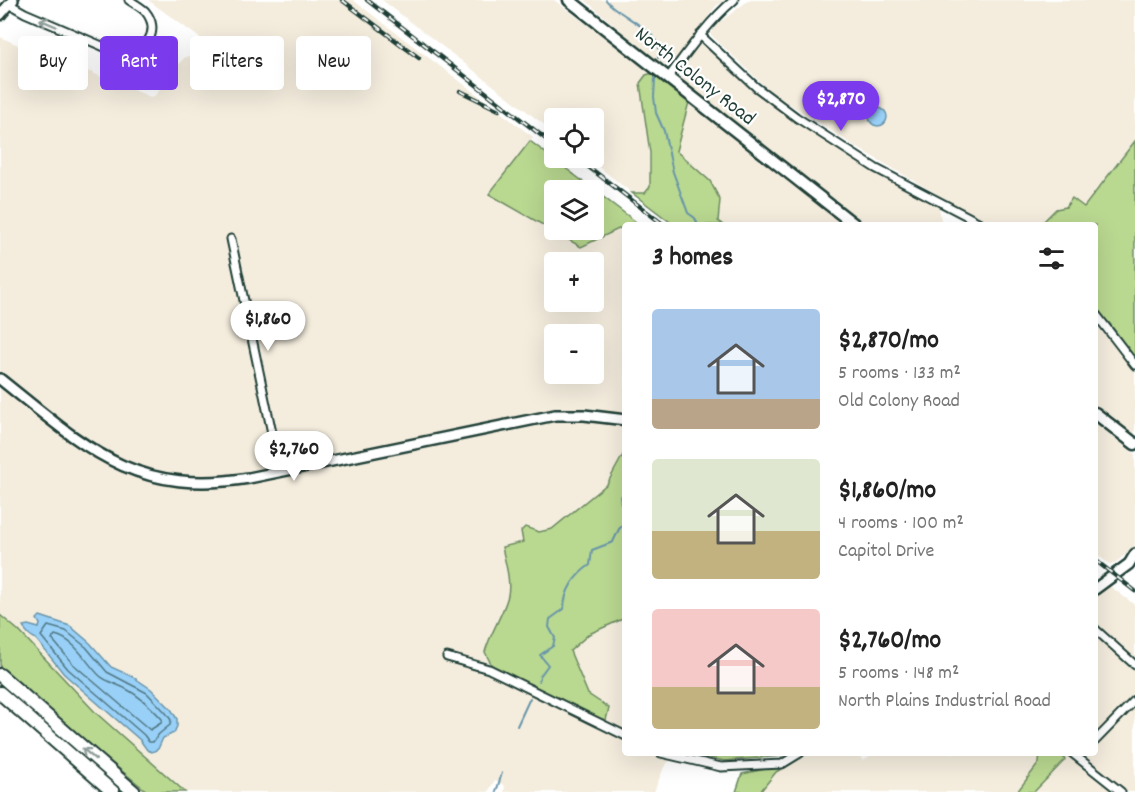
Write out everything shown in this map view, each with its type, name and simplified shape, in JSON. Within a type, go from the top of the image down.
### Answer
[{"type":"highway","points":[[0,675],[134,792]]},
{"type":"highway","points":[[0,693],[113,792]]},
{"type":"main road","name":"North Colony Road","points":[[569,0],[851,222]]},
{"type":"main road","points":[[1098,415],[1135,444]]},
{"type":"street","points":[[0,15],[11,2],[24,13],[123,56],[141,50],[149,40],[151,32],[151,23],[145,12],[129,0]]},
{"type":"street","points":[[668,78],[700,35],[734,0]]},
{"type":"street","points":[[700,35],[756,87],[796,117],[875,168],[978,222]]},
{"type":"street","points":[[231,239],[280,471]]},
{"type":"street","points":[[1098,317],[1135,365]]},
{"type":"street","points":[[0,379],[89,449],[132,470],[166,480],[190,483],[218,483],[555,415],[584,415],[622,420]]},
{"type":"street","points":[[1098,580],[1133,556]]},
{"type":"street","points":[[1098,587],[1129,564],[1133,556]]},
{"type":"street","points":[[1098,632],[1135,665]]},
{"type":"street","points":[[447,657],[489,669],[622,734]]},
{"type":"street","points":[[1098,738],[1135,700]]},
{"type":"street","points":[[674,756],[721,767],[782,764],[795,756]]},
{"type":"street","points":[[1079,756],[1121,792]]},
{"type":"shaded area","points":[[148,0],[353,0],[533,137],[490,194],[544,225],[544,240],[569,240],[581,247],[596,240],[604,240],[604,236],[622,227],[622,756],[673,756],[664,767],[654,792],[504,792],[505,786],[495,780],[488,792],[185,792],[96,713],[19,631],[0,615],[0,37],[18,45],[18,90],[88,90],[88,71],[100,76],[100,90],[134,90],[153,98],[159,90],[178,90],[178,66],[184,58],[190,56],[190,90],[284,90],[284,36],[197,36]]},
{"type":"shaded area","points":[[382,0],[554,0],[653,73],[646,75],[650,187],[645,193],[632,193],[600,168],[604,168],[604,108],[544,108],[544,125]]},
{"type":"shaded area","points":[[585,0],[725,0],[716,6],[675,61],[665,64],[659,63],[645,52]]},
{"type":"shaded area","points":[[749,0],[1135,0],[1135,141],[1084,207],[1066,207],[1044,222],[985,222],[856,147],[772,93],[710,34],[716,25]]},
{"type":"shaded area","points":[[702,43],[773,103],[865,165],[939,206],[941,221],[861,222],[682,82],[681,66]]},
{"type":"shaded area","points":[[689,102],[841,222],[719,222],[720,200],[676,151]]},
{"type":"shaded area","points":[[1098,327],[1135,371],[1135,436],[1098,407]]},
{"type":"shaded area","points":[[1098,424],[1135,454],[1135,547],[1115,563],[1109,564],[1098,555]]},
{"type":"shaded area","points":[[1107,584],[1135,605],[1135,792],[1034,792],[1065,760],[1063,756],[1098,756],[1098,590]]},
{"type":"shaded area","points":[[798,756],[860,756],[863,761],[870,756],[1040,756],[1040,763],[1017,792],[760,792],[776,772],[775,767]]},
{"type":"green space","points":[[653,73],[689,102],[676,151],[710,181],[720,200],[719,222],[670,222],[632,193],[645,193],[650,187],[650,153],[640,83],[646,75]]},
{"type":"green space","points":[[530,141],[544,152],[544,168],[565,168],[581,180],[544,180],[544,226],[489,194]]},
{"type":"green space","points":[[1135,141],[1135,358],[1110,324],[1098,312],[1098,222],[1043,222],[1056,209],[1066,207],[1072,198],[1084,207]]},
{"type":"green space","points":[[604,198],[636,222],[622,222],[622,227],[604,236]]},
{"type":"green space","points":[[569,240],[596,240],[581,247]]},
{"type":"green space","points":[[622,456],[622,619],[589,634],[570,651],[588,694],[609,708],[606,720],[596,718],[492,666],[485,652],[504,608],[509,589],[502,547],[523,542],[521,531],[525,527],[539,532],[552,529],[607,484]]},
{"type":"green space","points":[[0,615],[19,631],[96,713],[185,792],[148,792],[67,727],[0,666]]},
{"type":"green space","points":[[702,756],[782,756],[724,761]]},
{"type":"green space","points":[[1040,756],[1063,756],[1065,760],[1034,792],[1017,792],[1039,763]]},
{"type":"green space","points":[[775,767],[783,768],[776,772],[760,792],[736,792],[742,774]]},
{"type":"water","points":[[874,108],[882,108],[887,113],[885,124],[874,126],[869,121],[869,113]]},
{"type":"water","points":[[40,616],[70,626],[90,643],[111,667],[133,677],[151,689],[171,709],[177,719],[174,733],[163,738],[158,749],[152,752],[147,750],[140,740],[64,674],[36,639],[27,632],[23,626],[39,628],[40,624],[37,619]]},
{"type":"waterway","points":[[606,0],[656,40],[659,49],[658,58]]},
{"type":"waterway","points":[[655,78],[656,113],[664,131],[673,172],[688,213],[697,222]]},
{"type":"waterway","points":[[622,496],[620,497],[622,505]]},
{"type":"waterway","points":[[539,681],[548,665],[540,655],[553,646],[555,638],[549,627],[550,619],[564,609],[571,584],[590,565],[592,550],[613,542],[622,526]]},
{"type":"waterway","points":[[517,726],[530,698]]},
{"type":"waterway","points":[[496,792],[502,773]]},
{"type":"railway","points":[[342,0],[419,58]]},
{"type":"railway","points":[[367,0],[544,137]]},
{"type":"railway","points":[[460,91],[499,110]]},
{"type":"railway","points":[[590,168],[660,222]]},
{"type":"railway","points":[[1098,562],[1135,591]]}]
